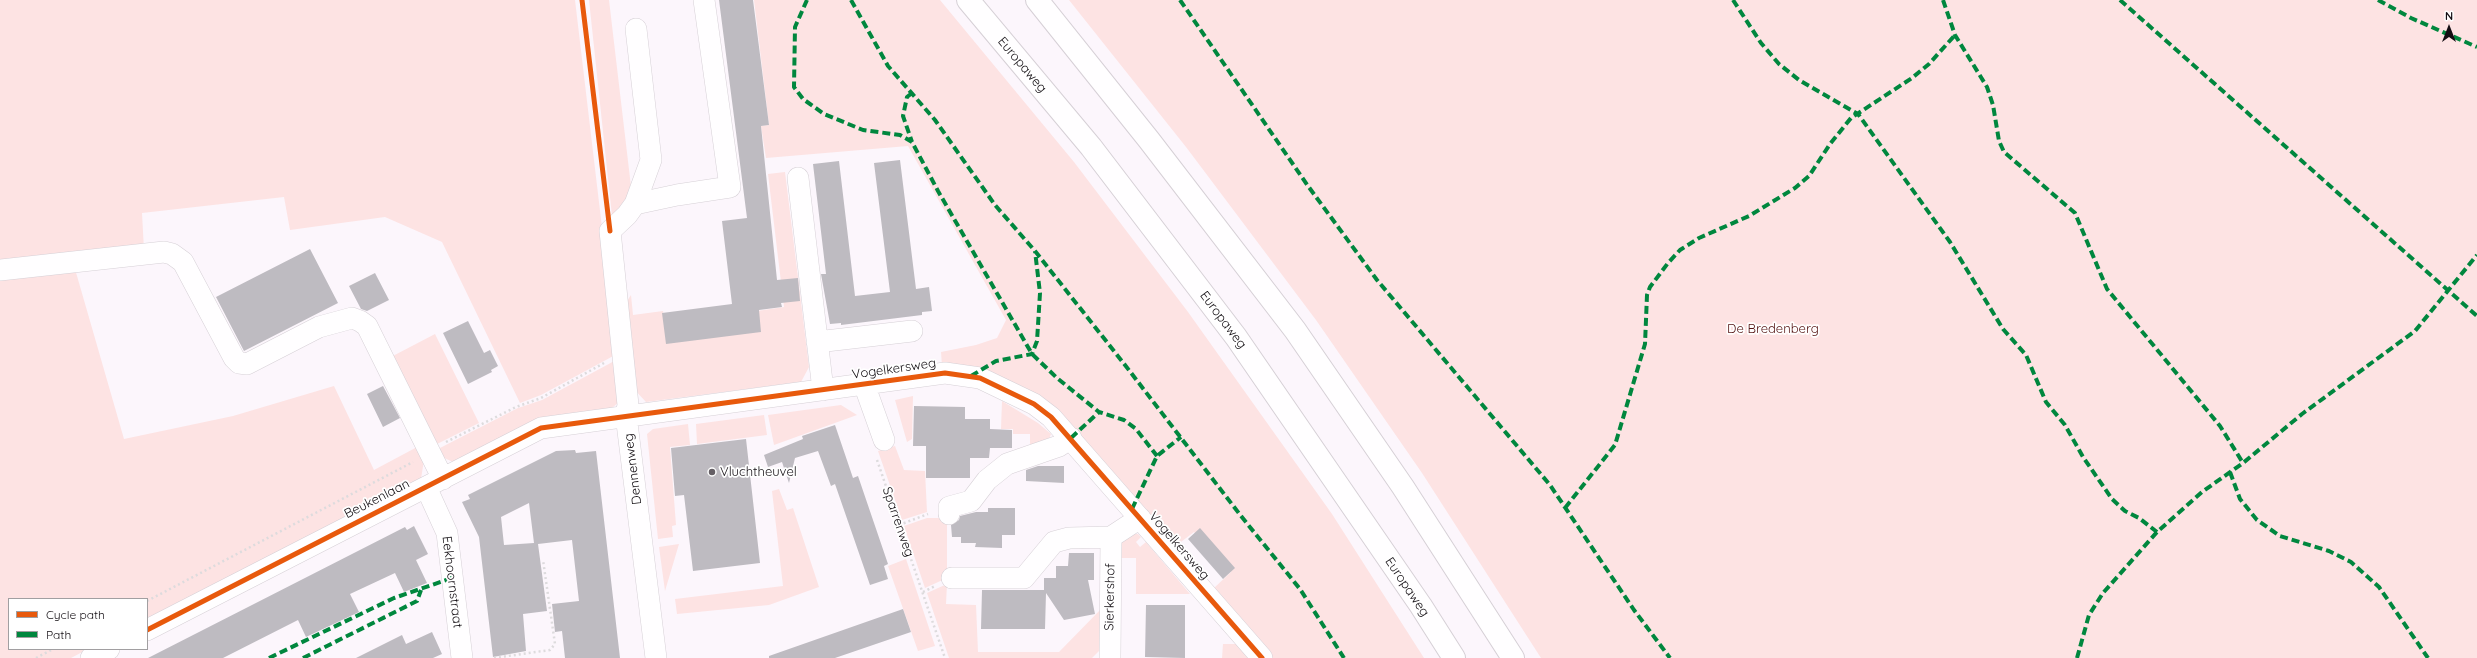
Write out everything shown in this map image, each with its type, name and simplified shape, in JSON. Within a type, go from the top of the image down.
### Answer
[{"type":"highway","name":"Europaweg","points":[[968,0],[1091,147],[1236,337],[1421,606],[1454,658]]},
{"type":"highway","points":[[1037,0],[1149,140],[1295,330],[1403,487],[1513,658]]},
{"type":"street","points":[[635,204],[678,195],[730,188],[704,0]]},
{"type":"street","points":[[635,204],[651,160],[636,29]]},
{"type":"street","points":[[798,178],[823,390]]},
{"type":"street","name":"Dennenweg","points":[[635,204],[627,215],[610,231],[628,405],[626,415],[656,658]]},
{"type":"street","name":"Eekhoornstraat","points":[[0,270],[164,252],[172,254],[182,262],[234,358],[239,363],[247,364],[319,327],[352,318],[367,326],[429,451],[447,533],[462,658]]},
{"type":"street","points":[[817,342],[912,332]]},
{"type":"street","name":"Vogelkersweg","points":[[626,415],[945,373],[971,376],[1003,388],[1034,404],[1051,417],[1071,438],[1262,658]]},
{"type":"street","points":[[864,384],[879,446]]},
{"type":"street","name":"Beukenlaan","points":[[148,629],[541,428],[626,415]]},
{"type":"street","points":[[949,514],[949,507],[971,501],[987,480],[1008,464],[1059,446],[1071,438]]},
{"type":"street","points":[[952,578],[1024,578],[1054,542],[1069,538],[1111,537],[1140,518]]},
{"type":"street","name":"Sierkershof","points":[[1110,658],[1111,537]]},
{"type":"street","points":[[91,658],[107,650]]},
{"type":"path","points":[[148,599],[415,461],[429,451],[516,407],[541,398],[623,354]]},
{"type":"path","points":[[899,525],[928,514],[949,514]]},
{"type":"path","points":[[494,658],[550,650],[554,644],[543,560]]},
{"type":"path","points":[[36,658],[52,650]]},
{"type":"green space","points":[[0,0],[575,0],[617,354],[541,395],[520,403],[442,242],[385,217],[290,230],[284,197],[142,213],[144,250],[0,266]]},
{"type":"green space","points":[[589,0],[609,0],[632,195],[612,216]]},
{"type":"green space","points":[[754,0],[940,0],[1074,162],[1188,312],[1332,514],[1424,658],[1272,658],[1214,588],[1231,572],[1194,532],[1177,545],[1075,432],[942,366],[941,352],[976,345],[997,338],[1006,320],[908,146],[766,158],[761,126],[769,125]]},
{"type":"green space","name":"De Bredenberg","points":[[1069,0],[2477,0],[2477,658],[1541,658],[1422,473],[1316,320],[1186,147]]},
{"type":"green space","points":[[785,172],[809,367],[801,382],[646,402],[632,387],[623,307],[631,295],[633,315],[663,311],[668,342],[757,311],[784,307],[768,174]]},
{"type":"green space","points":[[75,269],[124,439],[233,416],[334,386],[374,470],[419,446],[424,460],[421,479],[148,618],[148,598],[8,598],[8,650],[86,650],[71,658],[0,658],[0,276]]},
{"type":"green space","points":[[435,334],[479,423],[435,445],[389,358]]},
{"type":"green space","points":[[618,359],[620,401],[611,409],[539,419],[453,462],[442,457],[438,449],[518,408],[542,400]]},
{"type":"green space","points":[[913,396],[912,439],[907,442],[895,400]]},
{"type":"green space","points":[[1002,401],[1038,423],[1051,434],[1049,439],[1030,448],[1030,434],[1013,434],[1013,429],[1001,429]]},
{"type":"green space","points":[[841,405],[857,415],[774,445],[768,415]]},
{"type":"green space","points":[[764,415],[767,435],[697,444],[696,424]]},
{"type":"green space","points":[[688,424],[690,445],[670,447],[676,525],[672,526],[673,537],[658,539],[647,434],[653,429]]},
{"type":"green space","points":[[895,446],[904,470],[925,471],[927,512],[902,520],[878,451]]},
{"type":"green space","points":[[779,489],[787,510],[793,508],[819,587],[769,605],[677,614],[675,599],[783,586],[772,491]]},
{"type":"green space","points":[[927,518],[947,518],[947,578],[925,588],[904,526]]},
{"type":"green space","points":[[1132,534],[1138,534],[1141,537],[1136,542],[1140,547],[1146,542],[1190,594],[1136,594],[1136,558],[1121,558],[1121,542]]},
{"type":"green space","points":[[679,544],[665,591],[659,547]]},
{"type":"green space","points":[[906,559],[935,646],[918,651],[888,566]]},
{"type":"green space","points":[[947,584],[946,604],[976,605],[978,652],[1059,652],[1103,607],[1101,649],[1092,658],[949,658],[927,593]]},
{"type":"green space","points":[[1223,644],[1236,644],[1248,658],[1222,658]]},
{"type":"building","points":[[719,0],[753,0],[769,125],[761,126],[777,280],[798,278],[800,301],[781,303],[782,307],[759,310],[761,332],[666,344],[662,313],[732,304],[722,221],[747,218]]},
{"type":"building","points":[[900,160],[916,289],[929,287],[932,311],[922,312],[922,315],[841,325],[841,323],[830,324],[821,274],[826,274],[813,164],[839,161],[855,296],[890,292],[874,163]]},
{"type":"building","points":[[310,249],[338,303],[244,351],[216,297]]},
{"type":"building","points":[[375,273],[389,300],[367,311],[361,309],[349,286]]},
{"type":"building","points":[[468,321],[484,353],[490,350],[498,366],[491,370],[492,372],[468,384],[443,333]]},
{"type":"building","points":[[383,386],[400,418],[383,427],[367,394]]},
{"type":"building","points":[[914,406],[965,407],[965,419],[990,419],[990,429],[1012,430],[1012,448],[990,448],[989,458],[970,458],[970,478],[926,478],[926,446],[913,446]]},
{"type":"building","points":[[835,425],[853,478],[858,476],[888,564],[884,566],[888,579],[870,585],[835,484],[831,486],[818,451],[795,458],[789,483],[782,462],[768,467],[764,455],[803,439],[802,436]]},
{"type":"building","name":"Vluchtheuvel","points":[[746,439],[760,563],[693,571],[684,495],[675,496],[671,448]]},
{"type":"building","points":[[575,450],[576,453],[596,451],[620,658],[565,658],[562,631],[555,632],[552,604],[579,601],[572,540],[538,544],[547,611],[523,614],[526,651],[493,657],[479,537],[462,502],[470,499],[468,495],[556,451]],"holes":[[[529,503],[534,543],[504,545],[501,517]]]},
{"type":"building","points":[[1038,466],[1064,466],[1064,483],[1026,481],[1026,470]]},
{"type":"building","points":[[988,508],[1015,508],[1015,535],[1002,535],[1002,548],[975,547],[976,543],[961,543],[961,537],[952,537],[951,525],[959,520],[960,516],[976,512],[988,512]]},
{"type":"building","points":[[414,526],[428,554],[416,560],[427,583],[404,592],[395,573],[350,594],[359,612],[306,637],[298,620],[223,658],[148,658],[405,527],[407,530]]},
{"type":"building","points":[[1200,528],[1235,568],[1223,579],[1188,539]]},
{"type":"building","points":[[1069,553],[1094,553],[1094,580],[1088,580],[1095,614],[1064,620],[1046,593],[1045,629],[981,629],[982,590],[1044,590],[1044,578],[1056,578],[1056,566],[1068,566]]},
{"type":"building","points":[[1146,605],[1185,605],[1185,658],[1145,657]]},
{"type":"building","points":[[903,609],[911,632],[835,658],[769,658],[769,656]]},
{"type":"building","points":[[432,632],[442,654],[433,658],[356,658],[402,635],[406,644]]},
{"type":"marked path","points":[[807,0],[795,27],[794,87],[803,99],[824,114],[863,130],[900,135],[912,142],[938,191],[1032,354],[1057,378],[1099,412],[1124,420],[1136,429],[1157,456]]},
{"type":"marked path","points":[[851,0],[888,66],[935,120],[995,205],[1035,251],[1241,516],[1300,589],[1344,658]]},
{"type":"marked path","points":[[1180,0],[1308,186],[1377,280],[1550,485],[1634,610],[1670,658]]},
{"type":"marked path","points":[[1733,0],[1761,43],[1779,64],[1799,80],[1858,114],[1950,242],[2003,329],[2026,355],[2046,402],[2065,425],[2083,457],[2112,499],[2125,511],[2139,518],[2157,532]]},
{"type":"marked path","points":[[1943,0],[1955,35],[1987,87],[1993,105],[1999,141],[2004,152],[2075,213],[2107,289],[2220,426],[2243,463]]},
{"type":"marked path","points":[[2120,0],[2477,316]]},
{"type":"marked path","points":[[2378,0],[2411,18],[2477,47]]},
{"type":"marked path","points":[[1565,508],[1615,445],[1645,344],[1647,295],[1650,287],[1668,263],[1680,250],[1699,238],[1749,216],[1795,188],[1809,176],[1830,144],[1851,118],[1912,78],[1929,64],[1955,35]]},
{"type":"marked path","points":[[912,93],[907,97],[903,116],[912,142]]},
{"type":"marked path","points":[[971,376],[996,361],[1032,354],[1037,341],[1040,293],[1035,251]]},
{"type":"marked path","points":[[2077,658],[2089,615],[2103,593],[2157,532],[2202,492],[2243,463],[2302,414],[2415,331],[2477,255]]},
{"type":"marked path","points":[[1071,438],[1099,412]]},
{"type":"marked path","points":[[1132,509],[1157,456],[1181,437]]},
{"type":"marked path","points":[[2230,472],[2240,499],[2257,520],[2280,536],[2329,551],[2351,562],[2379,587],[2428,658]]},
{"type":"marked path","points":[[269,658],[394,598],[452,578]]},
{"type":"marked path","points":[[303,658],[417,601],[421,590]]},
{"type":"cycle path","points":[[582,0],[610,231]]},
{"type":"cycle path","points":[[148,629],[541,428],[945,373],[980,378],[1034,404],[1051,417],[1262,658]]},
{"type":"place","name":"Vluchtheuvel","points":[[712,472]]}]
